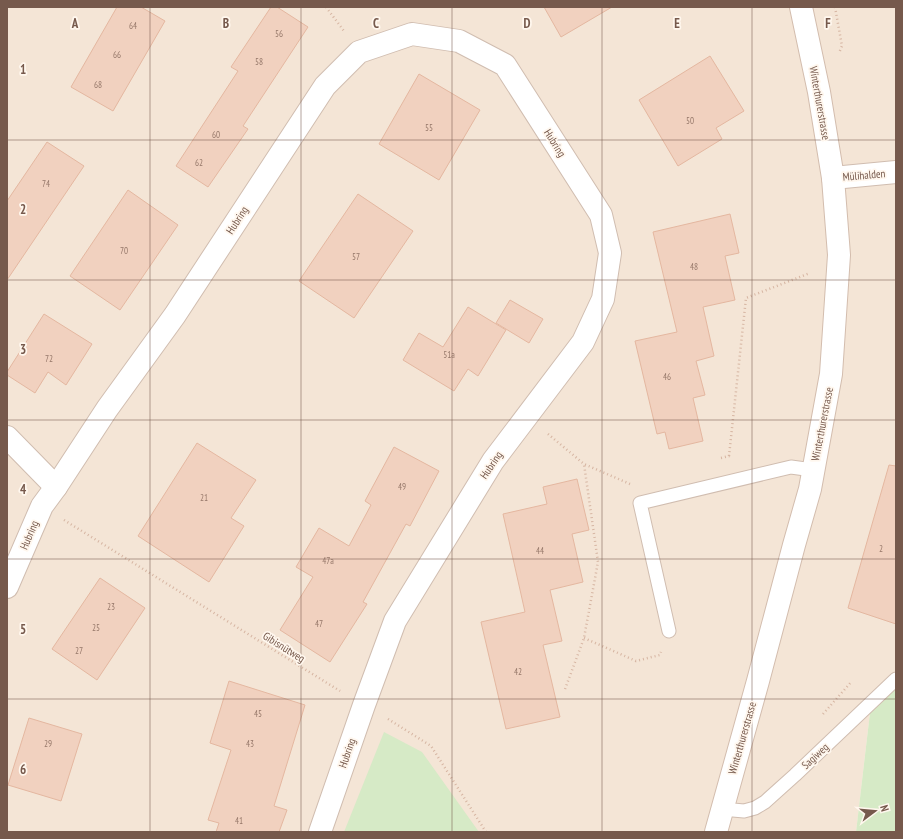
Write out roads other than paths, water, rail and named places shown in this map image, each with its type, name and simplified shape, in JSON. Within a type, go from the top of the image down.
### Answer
[{"type":"street","name":"Winterthurerstrasse","points":[[716,832],[810,489],[831,374],[839,255],[833,178],[819,92],[801,7]]},
{"type":"street","name":"Hubring","points":[[7,586],[42,506],[107,408],[175,315],[325,86],[359,52],[412,34],[459,41],[505,65],[601,215],[610,253],[603,299],[583,342],[493,461],[395,621],[320,832]]},
{"type":"street","name":"Mülihalden","points":[[833,178],[896,172]]},
{"type":"street","points":[[7,437],[56,487]]},
{"type":"lane","points":[[669,631],[640,503],[791,467],[813,470]]},
{"type":"lane","name":"Sagiweg","points":[[722,809],[744,811],[755,808],[765,802],[896,679]]}]
